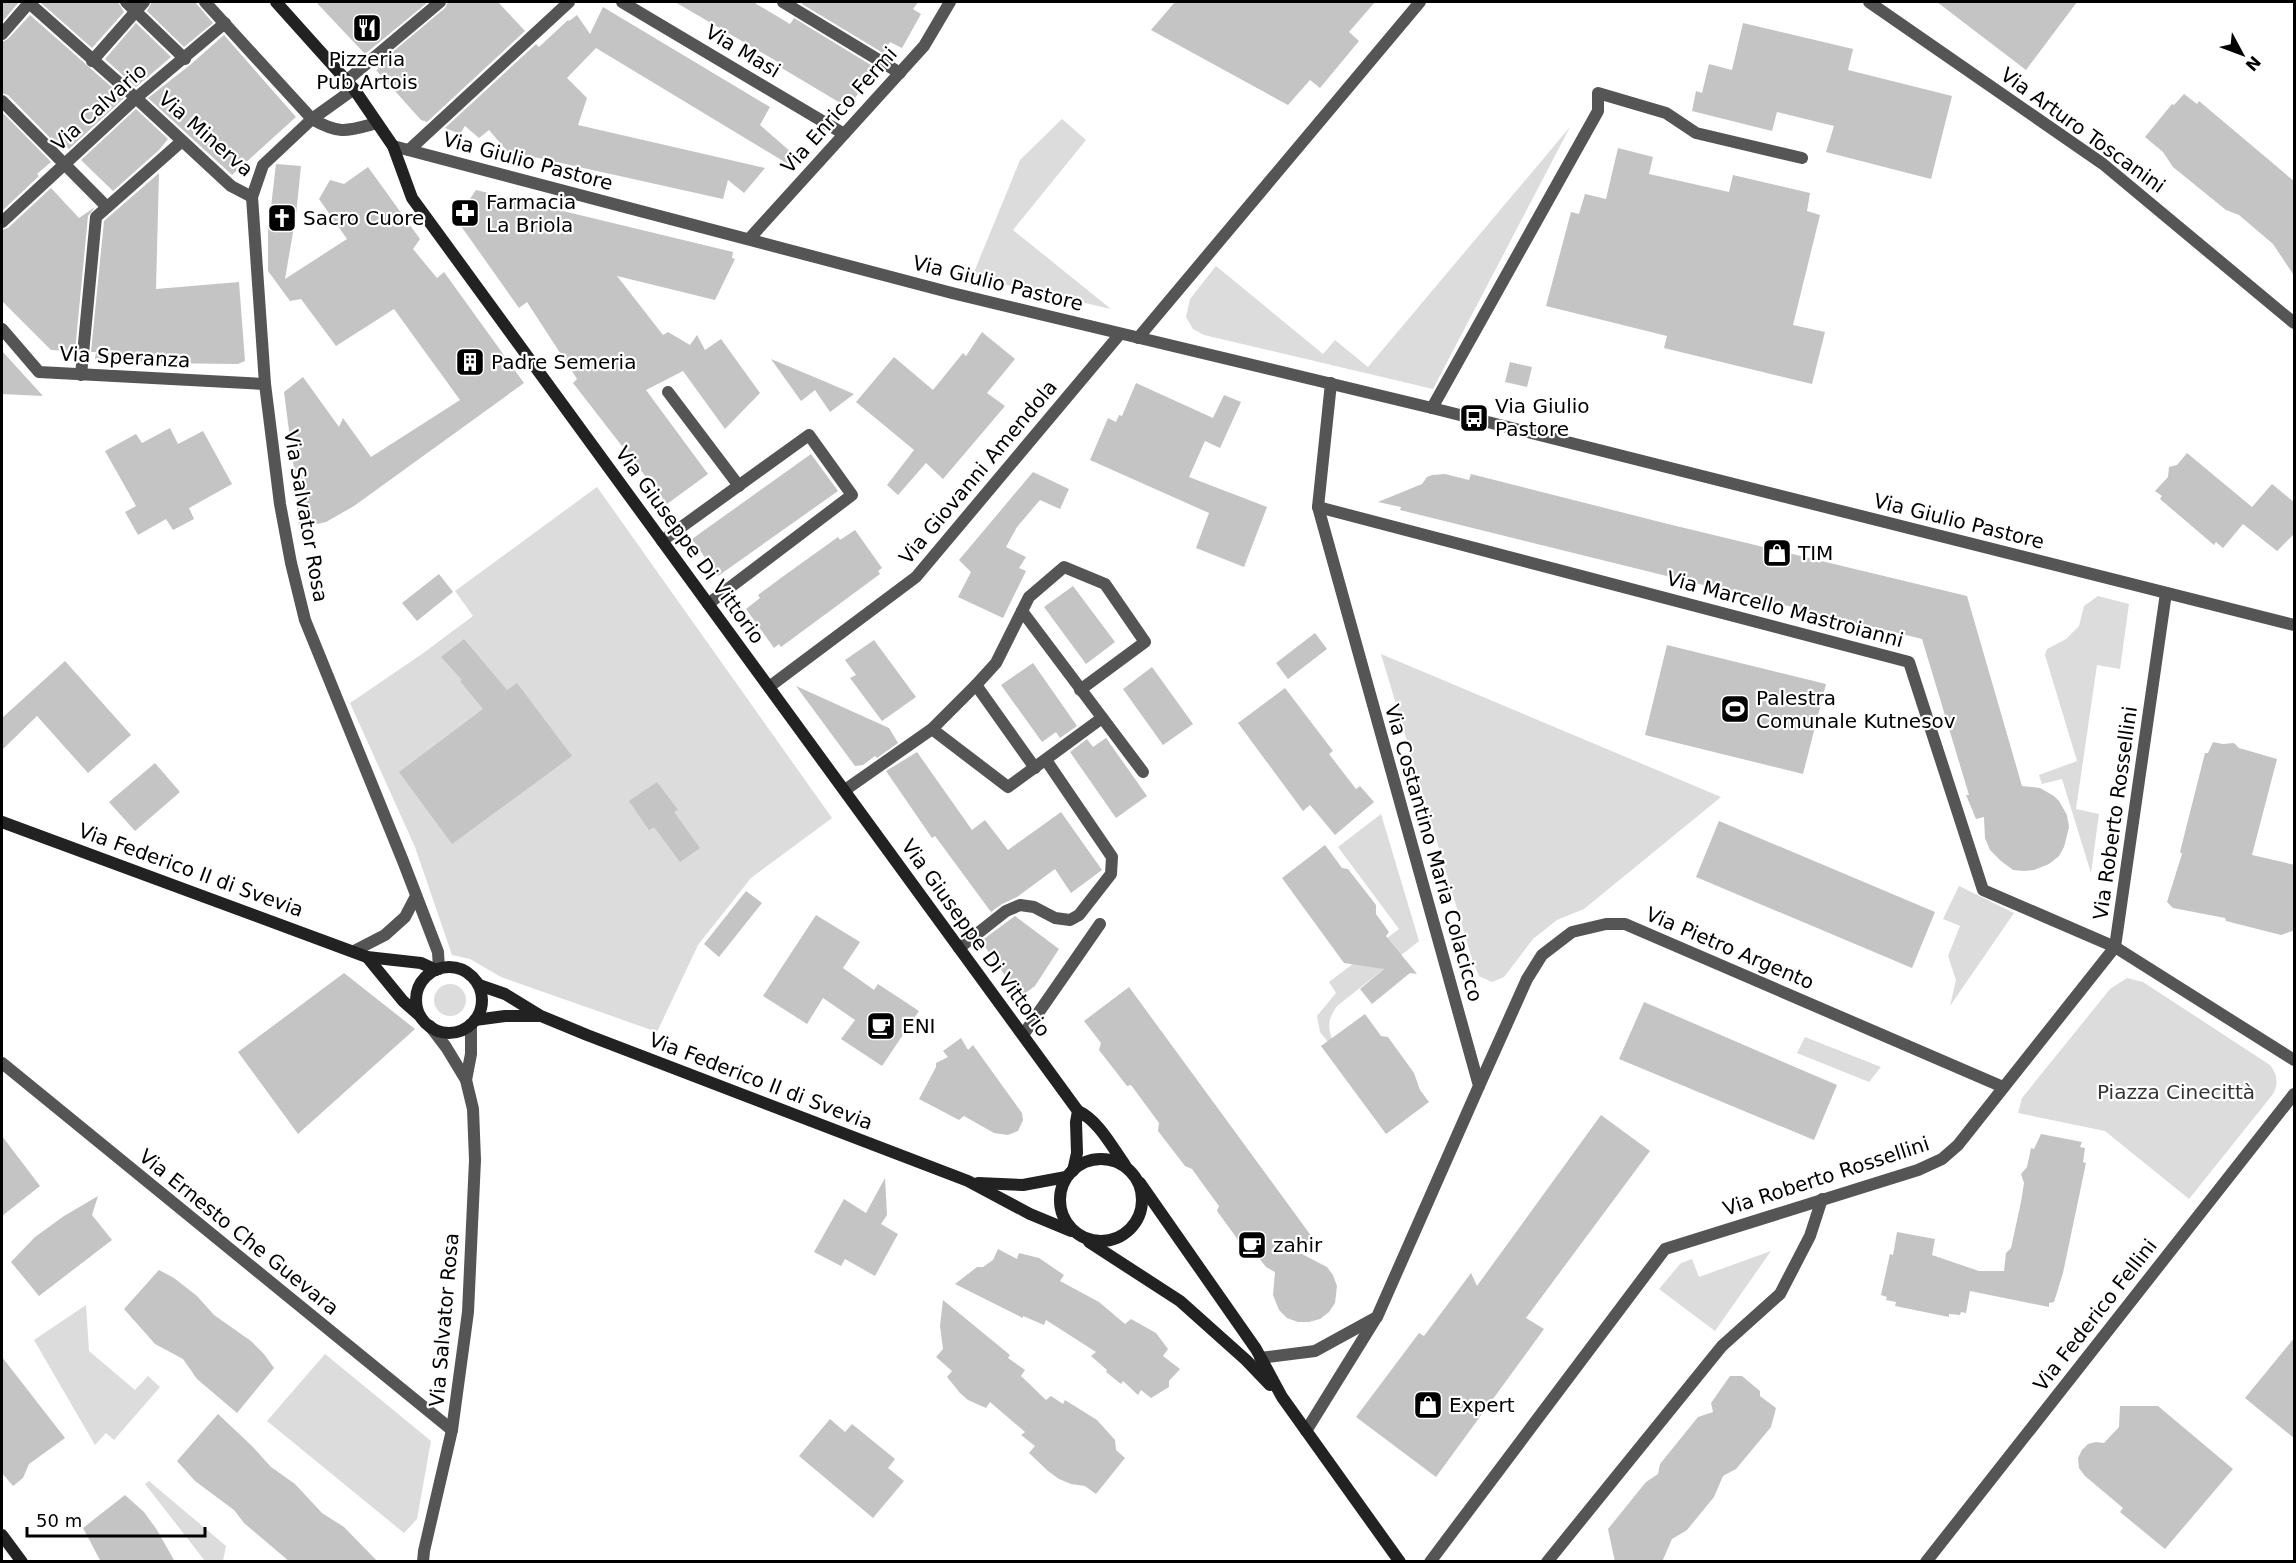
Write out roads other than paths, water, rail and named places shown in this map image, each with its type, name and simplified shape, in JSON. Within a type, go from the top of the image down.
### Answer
[{"type":"main road","name":"Via Giuseppe Di Vittorio","points":[[276,2],[350,85],[393,146],[412,198],[1078,1111],[1086,1114],[1095,1124],[1125,1165]]},
{"type":"main road","name":"Via Federico II di Svevia","points":[[2,822],[367,957]]},
{"type":"main road","points":[[367,957],[422,963],[437,969],[458,968],[472,976],[479,985],[482,1003],[473,1022]]},
{"type":"main road","points":[[367,957],[403,1001],[426,1023],[443,1032],[451,1032],[473,1022],[505,1016],[542,1016]]},
{"type":"main road","points":[[426,1023],[417,1004],[417,995],[423,980],[437,969]]},
{"type":"main road","points":[[479,985],[505,994],[542,1016]]},
{"type":"main road","name":"Via Federico II di Svevia","points":[[542,1016],[968,1181],[1030,1214],[1071,1231]]},
{"type":"main road","points":[[1078,1111],[1077,1154],[1070,1174],[1061,1187],[1059,1208],[1071,1231],[1180,1301],[1246,1360],[1282,1397]]},
{"type":"main road","points":[[1070,1174],[1096,1158],[1125,1165],[1140,1183],[1260,1358],[1282,1397],[1400,1562]]},
{"type":"main road","name":"Via Federico II di Svevia","points":[[968,1181],[992,1185],[1023,1185],[1070,1174]]},
{"type":"main road","points":[[1083,1239],[1100,1242],[1119,1237],[1131,1227],[1140,1215],[1143,1200],[1140,1183]]},
{"type":"main road","points":[[2,1535],[22,1562]]},
{"type":"street","points":[[2,34],[29,2]]},
{"type":"street","name":"Via Minerva","points":[[29,2],[231,186],[252,197]]},
{"type":"street","points":[[126,2],[140,6],[184,58]]},
{"type":"street","points":[[206,2],[312,120],[332,130],[352,130],[377,123]]},
{"type":"street","name":"Via Salvator Rosa","points":[[437,969],[438,952],[305,620],[291,563],[280,504],[265,384],[252,197],[263,165],[440,2]]},
{"type":"street","points":[[408,150],[569,2]]},
{"type":"street","name":"Via Masi","points":[[622,2],[844,134]]},
{"type":"street","points":[[783,2],[900,73]]},
{"type":"street","name":"Via Enrico Fermi","points":[[749,239],[924,46],[949,2]]},
{"type":"street","points":[[1138,338],[1420,2]]},
{"type":"street","name":"Via Arturo Toscanini","points":[[1869,2],[2103,164],[2295,323]]},
{"type":"street","points":[[92,61],[140,6]]},
{"type":"street","name":"Via Calvario","points":[[2,222],[136,98],[225,23]]},
{"type":"street","points":[[1432,408],[1598,111],[1598,93],[1666,113],[1696,133],[1802,158]]},
{"type":"street","points":[[2,101],[107,207]]},
{"type":"street","points":[[81,375],[96,217],[182,141]]},
{"type":"street","name":"Via Giulio Pastore","points":[[393,146],[952,293],[1432,408],[2295,625]]},
{"type":"street","name":"Via Speranza","points":[[2,329],[39,372],[265,384]]},
{"type":"street","name":"Via Giovanni Amendola","points":[[769,687],[916,578],[1120,334]]},
{"type":"street","name":"Via Costantino Maria Colacicco","points":[[1331,384],[1318,507],[1479,1086]]},
{"type":"street","points":[[668,392],[739,486]]},
{"type":"street","points":[[662,541],[809,435],[852,495],[708,604]]},
{"type":"street","name":"Via Marcello Mastroianni","points":[[1318,507],[1909,662],[1983,890],[2115,947],[2295,1060]]},
{"type":"street","points":[[844,790],[932,729],[976,685],[996,663],[1029,597],[1064,567],[1105,584],[1145,642],[1080,690]]},
{"type":"street","name":"Via Roberto Rossellini","points":[[1430,1562],[1665,1249],[1937,1163],[1958,1145],[2115,947],[2166,593]]},
{"type":"street","points":[[1022,611],[1143,772]]},
{"type":"street","points":[[976,685],[1035,768]]},
{"type":"street","points":[[932,729],[1008,787],[1102,718]]},
{"type":"street","points":[[959,948],[1006,910],[1020,905],[1034,907],[1055,918],[1070,920],[1079,915],[1111,874],[1112,857],[1046,760]]},
{"type":"street","points":[[354,951],[384,935],[405,917],[416,896]]},
{"type":"street","points":[[1023,1035],[1100,924]]},
{"type":"street","name":"Via Pietro Argento","points":[[1479,1086],[1527,979],[1542,955],[1572,932],[1606,924],[1624,924],[2003,1088]]},
{"type":"street","points":[[466,1080],[471,1054],[473,1022]]},
{"type":"street","points":[[426,1023],[446,1047],[466,1080]]},
{"type":"street","name":"Via Ernesto Che Guevara","points":[[2,1063],[452,1430]]},
{"type":"street","name":"Via Salvator Rosa","points":[[423,1562],[452,1430],[468,1312],[474,1129],[473,1108],[466,1080]]},
{"type":"street","points":[[1306,1431],[1377,1317],[1479,1086]]},
{"type":"street","name":"Via Federico Fellini","points":[[1926,1562],[2295,1094]]},
{"type":"street","points":[[1547,1562],[1722,1346],[1779,1294],[1810,1236],[1822,1199]]},
{"type":"street","points":[[1260,1358],[1315,1351],[1377,1317]]},
{"type":"place","name":"Pizzeria Pub Artois","points":[[367,28]]},
{"type":"place","name":"Farmacia La Briola","points":[[465,213]]},
{"type":"place","name":"Sacro Cuore","points":[[282,218]]},
{"type":"place","name":"Padre Semeria","points":[[470,362]]},
{"type":"place","name":"Via Giulio Pastore","points":[[1474,418]]},
{"type":"place","name":"TIM","points":[[1777,553]]},
{"type":"place","name":"Palestra Comunale Kutnesov","points":[[1735,709]]},
{"type":"place","name":"ENI","points":[[881,1026]]},
{"type":"place","name":"zahir","points":[[1252,1245]]},
{"type":"place","name":"Expert","points":[[1428,1405]]},
{"type":"park label","name":"Piazza Cinecittà","points":[[2176,1092]]}]
